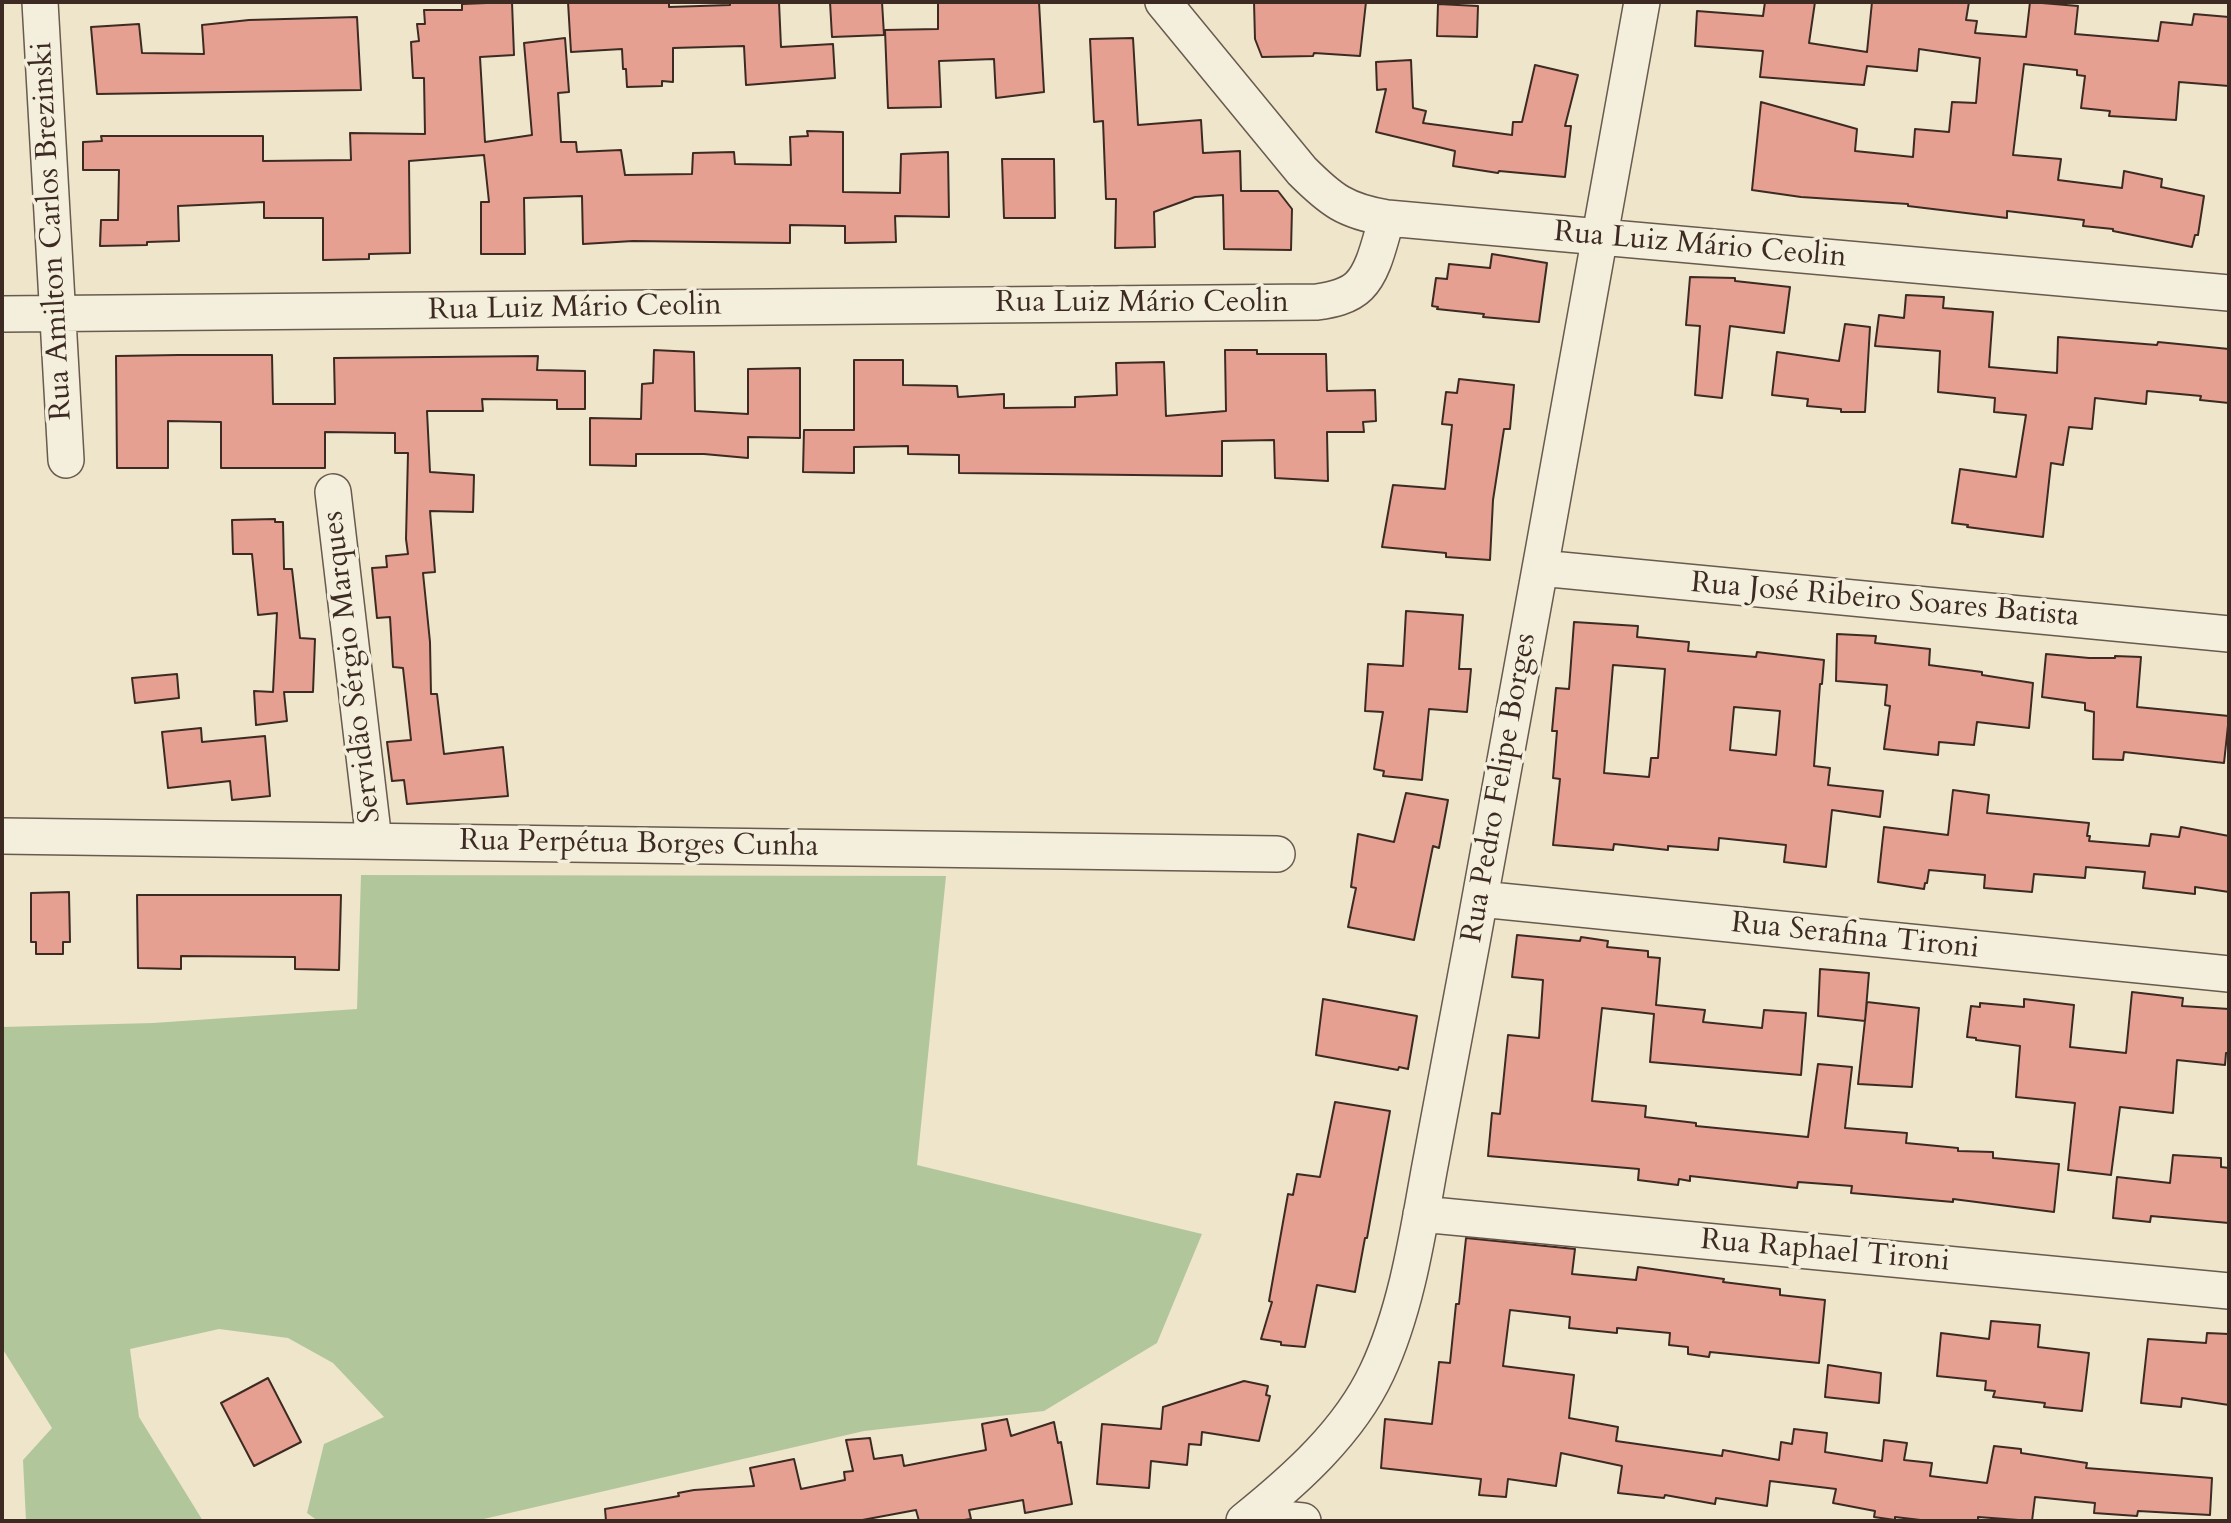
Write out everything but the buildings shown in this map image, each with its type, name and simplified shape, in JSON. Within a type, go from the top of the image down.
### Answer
[{"type":"street","name":"Rua Amilton Carlos Brezinski","points":[[40,2],[66,460]]},
{"type":"street","points":[[1163,2],[1302,171],[1323,192],[1341,205],[1363,214],[1387,218]]},
{"type":"street","name":"Rua Pedro Felipe Borges","points":[[1248,1519],[1331,1440],[1355,1409],[1376,1375],[1401,1303],[1421,1214],[1480,899],[1642,2]]},
{"type":"street","name":"Rua Luiz Mário Ceolin","points":[[2,314],[1317,302],[1339,298],[1359,287],[1371,267],[1387,218],[2229,293]]},
{"type":"street","name":"Servidão Sérgio Marques","points":[[333,492],[373,841]]},
{"type":"street","name":"Rua José Ribeiro Soares Batista","points":[[1540,568],[2229,634]]},
{"type":"street","name":"Rua Perpétua Borges Cunha","points":[[2,836],[1277,854]]},
{"type":"street","name":"Rua Serafina Tironi","points":[[1480,899],[2229,974]]},
{"type":"street","name":"Rua Raphael Tironi","points":[[1421,1214],[2229,1291]]},
{"type":"street","points":[[1248,1519],[1304,1521]]},
{"type":"green space","points":[[361,875],[946,876],[917,1165],[1202,1234],[1157,1343],[1044,1411],[864,1431],[475,1521],[318,1521],[307,1513],[324,1444],[384,1417],[333,1363],[288,1338],[219,1329],[130,1349],[139,1417],[203,1521],[26,1521],[23,1460],[52,1428],[2,1348],[2,1027],[153,1023],[357,1009]]}]
